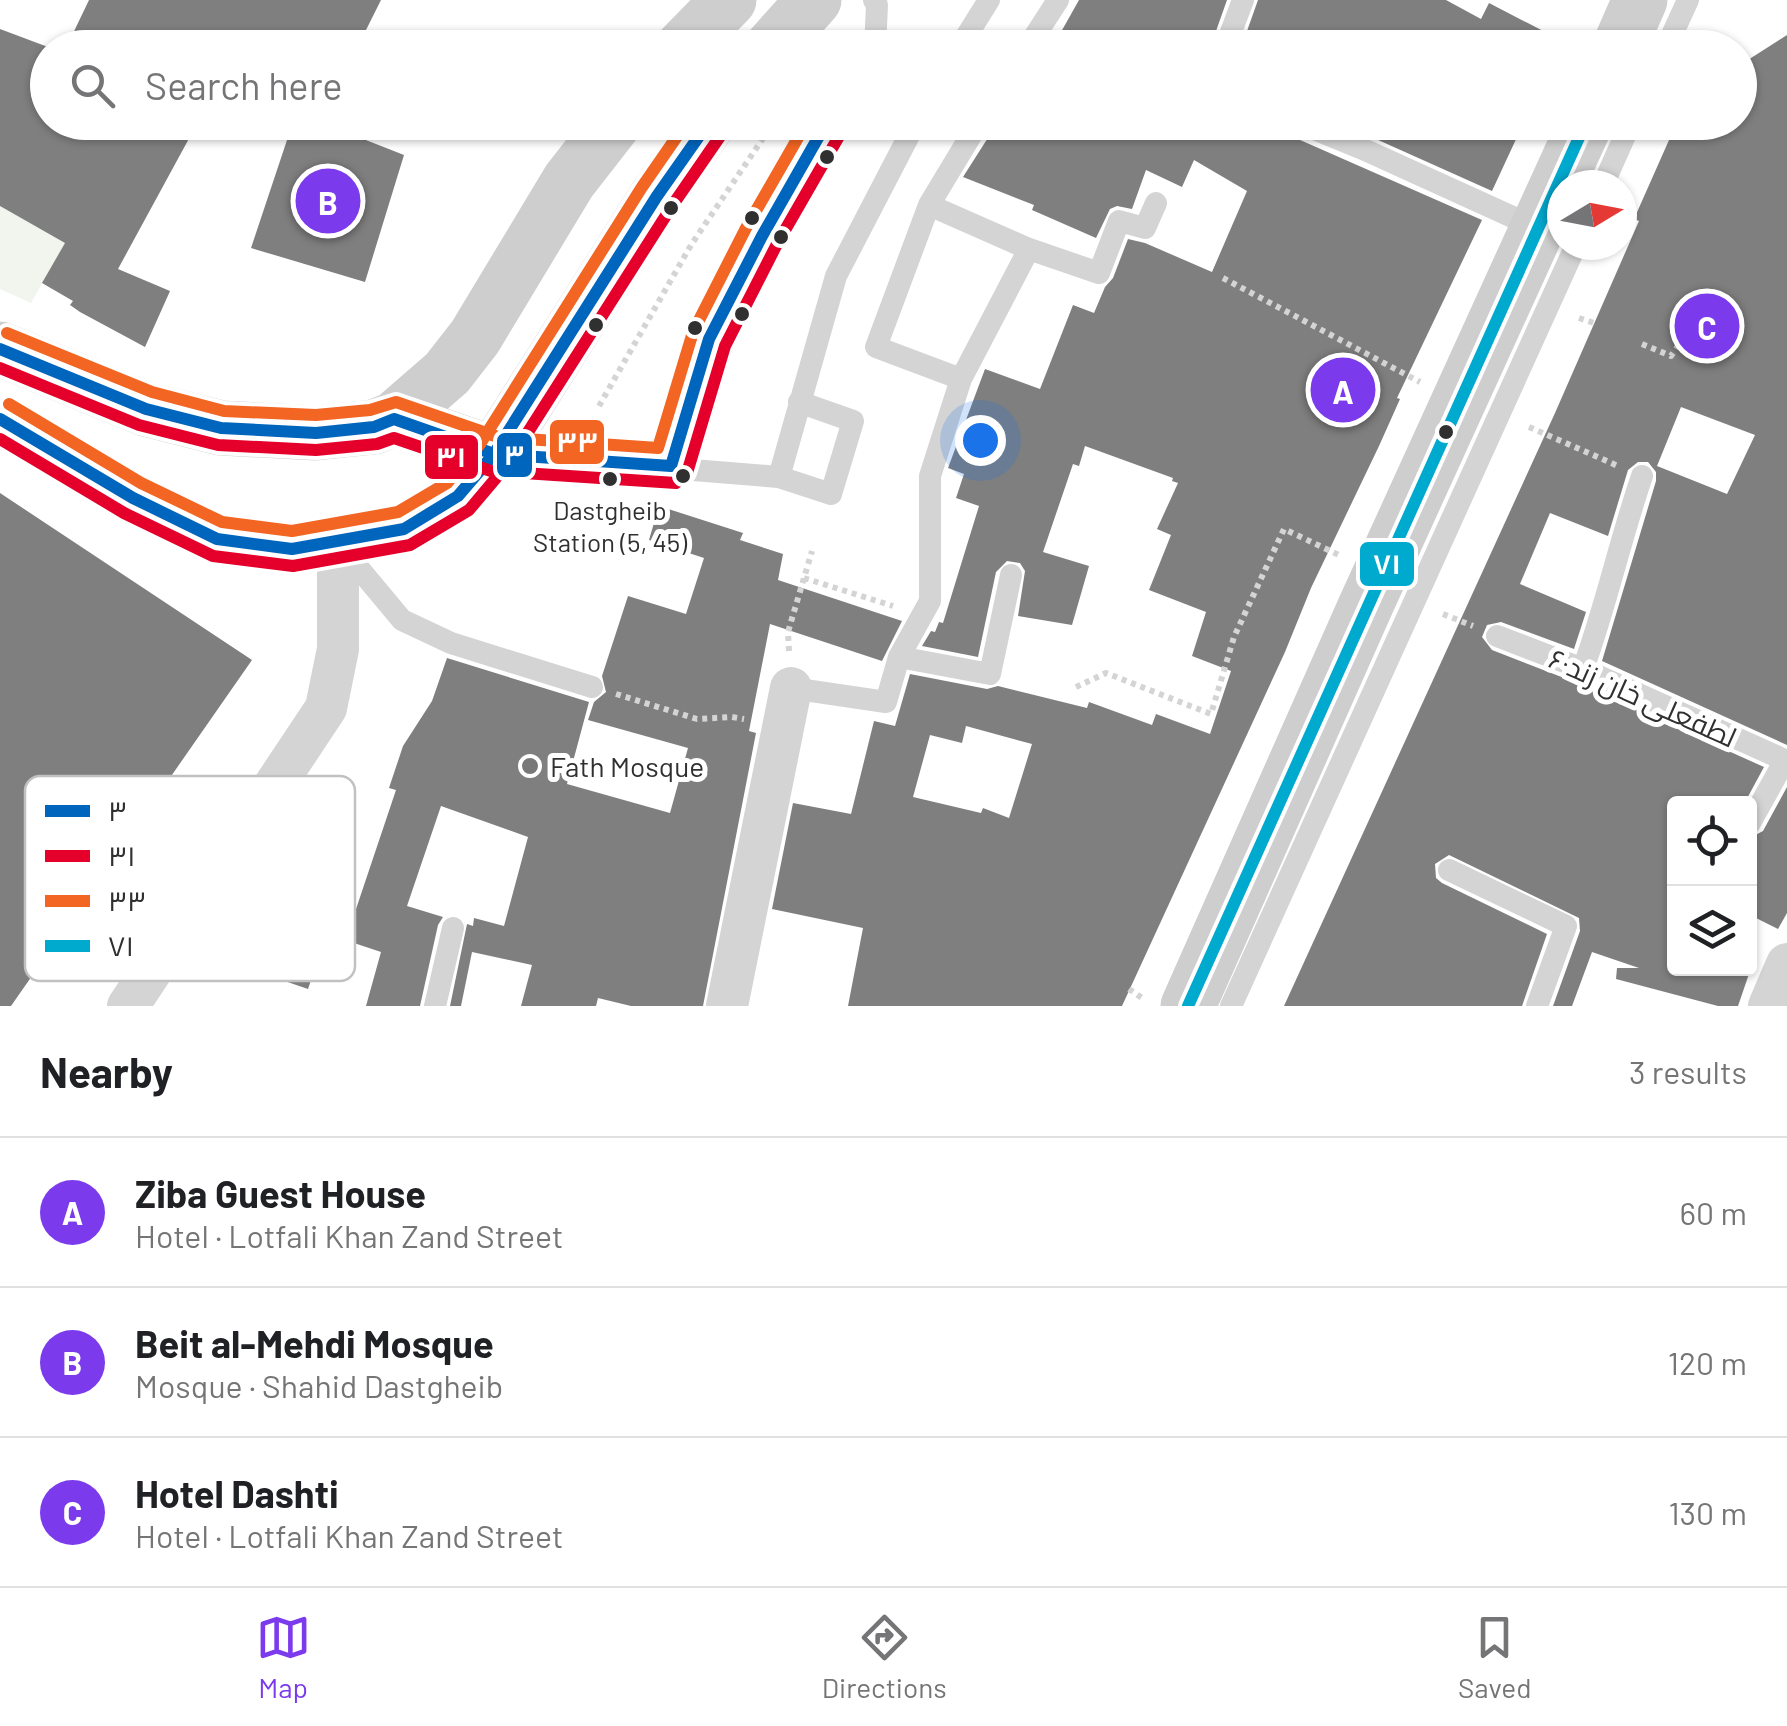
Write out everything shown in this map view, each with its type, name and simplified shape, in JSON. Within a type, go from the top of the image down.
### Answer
[{"type":"street","points":[[699,30],[728,0]]},
{"type":"street","points":[[787,30],[814,0]]},
{"type":"street","points":[[1626,30],[1640,0]]},
{"type":"street","points":[[0,348],[146,409],[221,428],[316,433],[374,427],[394,419],[423,396],[456,361],[569,181],[601,140]]},
{"type":"street","points":[[394,419],[494,454],[657,196],[697,140]]},
{"type":"street","points":[[1574,170],[1582,140]]},
{"type":"street","points":[[1165,1002],[1364,607],[1547,258]]},
{"type":"street","points":[[281,776],[326,708],[338,649],[338,543]]},
{"type":"street","points":[[726,1006],[788,708]]},
{"type":"street","points":[[1769,1006],[1787,964]]},
{"type":"street","points":[[128,1006],[145,981]]},
{"type":"lane","points":[[874,0],[876,30]]},
{"type":"lane","points":[[971,30],[989,0]]},
{"type":"lane","points":[[1039,30],[1058,0]]},
{"type":"lane","points":[[1232,30],[1244,0]]},
{"type":"lane","points":[[1674,30],[1688,0]]},
{"type":"lane","points":[[671,466],[710,339],[816,140]]},
{"type":"lane","points":[[778,477],[836,276],[907,140]]},
{"type":"lane","points":[[961,379],[876,347],[929,205],[968,140]]},
{"type":"lane","points":[[1343,140],[1547,232]]},
{"type":"lane","points":[[1610,170],[1623,140]]},
{"type":"lane","points":[[929,205],[1030,250],[1099,273],[1120,220],[1146,228],[1156,203]]},
{"type":"lane","points":[[788,708],[886,702],[899,657],[930,601],[930,476],[961,379],[1030,250]]},
{"type":"lane","points":[[1232,1006],[1548,260]]},
{"type":"lane","points":[[0,419],[133,498],[217,539],[292,549],[404,529],[458,496],[494,454],[778,477],[831,494],[854,421],[799,402]]},
{"type":"lane","points":[[1583,669],[1601,621],[1618,548],[1642,476]]},
{"type":"lane","points":[[338,543],[402,620],[450,643],[592,687]]},
{"type":"lane","points":[[899,657],[990,674],[1011,574]]},
{"type":"lane","name":"لطفعلی خان زند۶۰","points":[[1497,636],[1583,669],[1786,761]]},
{"type":"lane","points":[[1757,812],[1786,761]]},
{"type":"lane","points":[[1449,870],[1566,926],[1537,1006]]},
{"type":"lane","points":[[435,1006],[453,928]]},
{"type":"path","points":[[599,406],[691,245],[762,140]]},
{"type":"path","points":[[1222,278],[1422,383]]},
{"type":"path","points":[[1579,318],[1594,324]]},
{"type":"path","points":[[1642,344],[1670,356],[1684,337]]},
{"type":"path","points":[[1529,427],[1642,476]]},
{"type":"path","points":[[1076,687],[1106,673],[1211,714],[1234,636],[1284,529],[1342,557]]},
{"type":"path","points":[[592,687],[697,719],[788,708],[788,632],[812,550]]},
{"type":"path","points":[[804,578],[923,615]]},
{"type":"path","points":[[1129,989],[1165,1002]]},
{"type":"shaded area","points":[[0,206],[65,243],[31,303],[0,289]]},
{"type":"building","points":[[89,0],[381,0],[366,30],[75,30]]},
{"type":"building","points":[[1079,0],[1227,0],[1216,30],[1062,30]]},
{"type":"building","points":[[1258,0],[1446,0],[1481,19],[1489,3],[1541,30],[1247,30]]},
{"type":"building","points":[[0,29],[30,40],[30,140],[188,140],[118,269],[170,291],[145,347],[80,312],[70,305],[73,301],[42,283],[65,243],[0,206]]},
{"type":"building","points":[[1787,35],[1787,745],[1602,661],[1656,481],[1656,472],[1648,462],[1638,462],[1628,470],[1608,536],[1550,513],[1520,584],[1586,612],[1574,649],[1501,622],[1487,625],[1482,637],[1492,650],[1577,683],[1764,767],[1748,796],[1667,796],[1667,976],[1748,976],[1738,1006],[1718,1006],[1616,979],[1617,968],[1639,968],[1592,952],[1572,1006],[1553,1006],[1580,931],[1579,918],[1449,855],[1435,864],[1436,878],[1442,883],[1547,934],[1522,1006],[1284,1006],[1622,260],[1637,260],[1637,212],[1669,140],[1757,140],[1757,54]],"holes":[[[1681,407],[1755,435],[1727,494],[1657,466]]]},
{"type":"building","points":[[287,140],[366,140],[404,155],[365,282],[251,248]]},
{"type":"building","points":[[987,140],[1300,140],[1482,220],[1397,398],[1400,399],[1379,446],[1122,1006],[848,1006],[863,928],[772,909],[793,803],[851,814],[874,721],[895,726],[910,674],[987,689],[998,686],[1087,708],[1089,702],[1152,725],[1156,714],[1210,734],[1231,671],[1192,656],[1206,612],[1149,590],[1171,535],[1157,529],[1178,483],[1085,446],[1079,466],[1073,464],[1043,552],[1089,566],[1072,625],[1018,616],[1025,571],[1020,563],[1007,561],[996,572],[978,657],[922,646],[939,622],[943,623],[979,506],[956,498],[964,474],[948,468],[985,369],[1040,389],[1073,305],[1094,313],[1128,239],[1212,272],[1247,191],[1194,160],[1182,187],[1146,170],[1132,209],[1110,209],[1096,238],[1032,210],[1034,205],[963,177]],"holes":[[[966,726],[1032,744],[1009,818],[983,808],[981,813],[913,797],[930,735],[962,743]]]},
{"type":"building","points":[[1378,140],[1516,140],[1492,191]]},
{"type":"building","points":[[0,493],[252,660],[171,776],[25,776],[25,981],[28,981],[11,1006],[0,1006]]},
{"type":"building","points":[[659,506],[743,533],[740,540],[783,554],[778,580],[902,621],[882,661],[770,624],[749,731],[756,733],[703,1006],[631,1006],[598,998],[596,1006],[521,1006],[532,965],[472,952],[461,1006],[450,1006],[467,924],[473,926],[474,918],[504,926],[528,837],[441,806],[407,906],[443,917],[420,1006],[366,1006],[381,952],[355,943],[355,909],[396,790],[389,788],[403,746],[432,701],[447,658],[589,702],[567,784],[670,813],[688,748],[588,720],[594,702],[606,692],[602,676],[628,596],[686,614],[704,558],[649,540]]},
{"type":"building","points":[[1787,787],[1787,913],[1778,929],[1757,918],[1757,834],[1763,831]]},
{"type":"building","points":[[285,981],[311,981],[308,989]]},
{"type":"transit line","name":"۳۳","points":[[9,404],[141,483],[222,522],[292,531],[398,512],[447,483],[480,444],[675,140]]},
{"type":"transit line","name":"۳","points":[[0,419],[133,498],[217,539],[292,549],[404,529],[458,496],[494,454],[696,140]]},
{"type":"transit line","name":"۳۱","points":[[0,439],[124,513],[213,556],[293,566],[410,545],[469,510],[507,465],[717,140]]},
{"type":"transit line","name":"۳۳","points":[[7,333],[152,392],[224,411],[316,415],[370,410],[396,402],[498,437],[658,448],[693,332],[797,140]]},
{"type":"transit line","name":"۳","points":[[0,349],[146,409],[221,428],[316,433],[374,427],[394,419],[494,454],[671,466],[709,339],[817,140]]},
{"type":"transit line","name":"۳۱","points":[[0,368],[139,425],[218,445],[316,450],[377,444],[394,438],[491,471],[676,483],[687,473],[725,346],[837,140]]},
{"type":"transit line","name":"۷۱","points":[[1188,1006],[1578,140]]},
{"type":"place","name":"Beit al-Mehdi Mosque","points":[[328,201]]},
{"type":"place","name":"Hotel Dashti","points":[[1707,326]]},
{"type":"place","name":"Ziba Guest House","points":[[1343,390]]},
{"type":"place","name":"Dastgheib Station (5, 45)","points":[[610,479]]},
{"type":"place","name":"Fath Mosque","points":[[530,766]]}]
